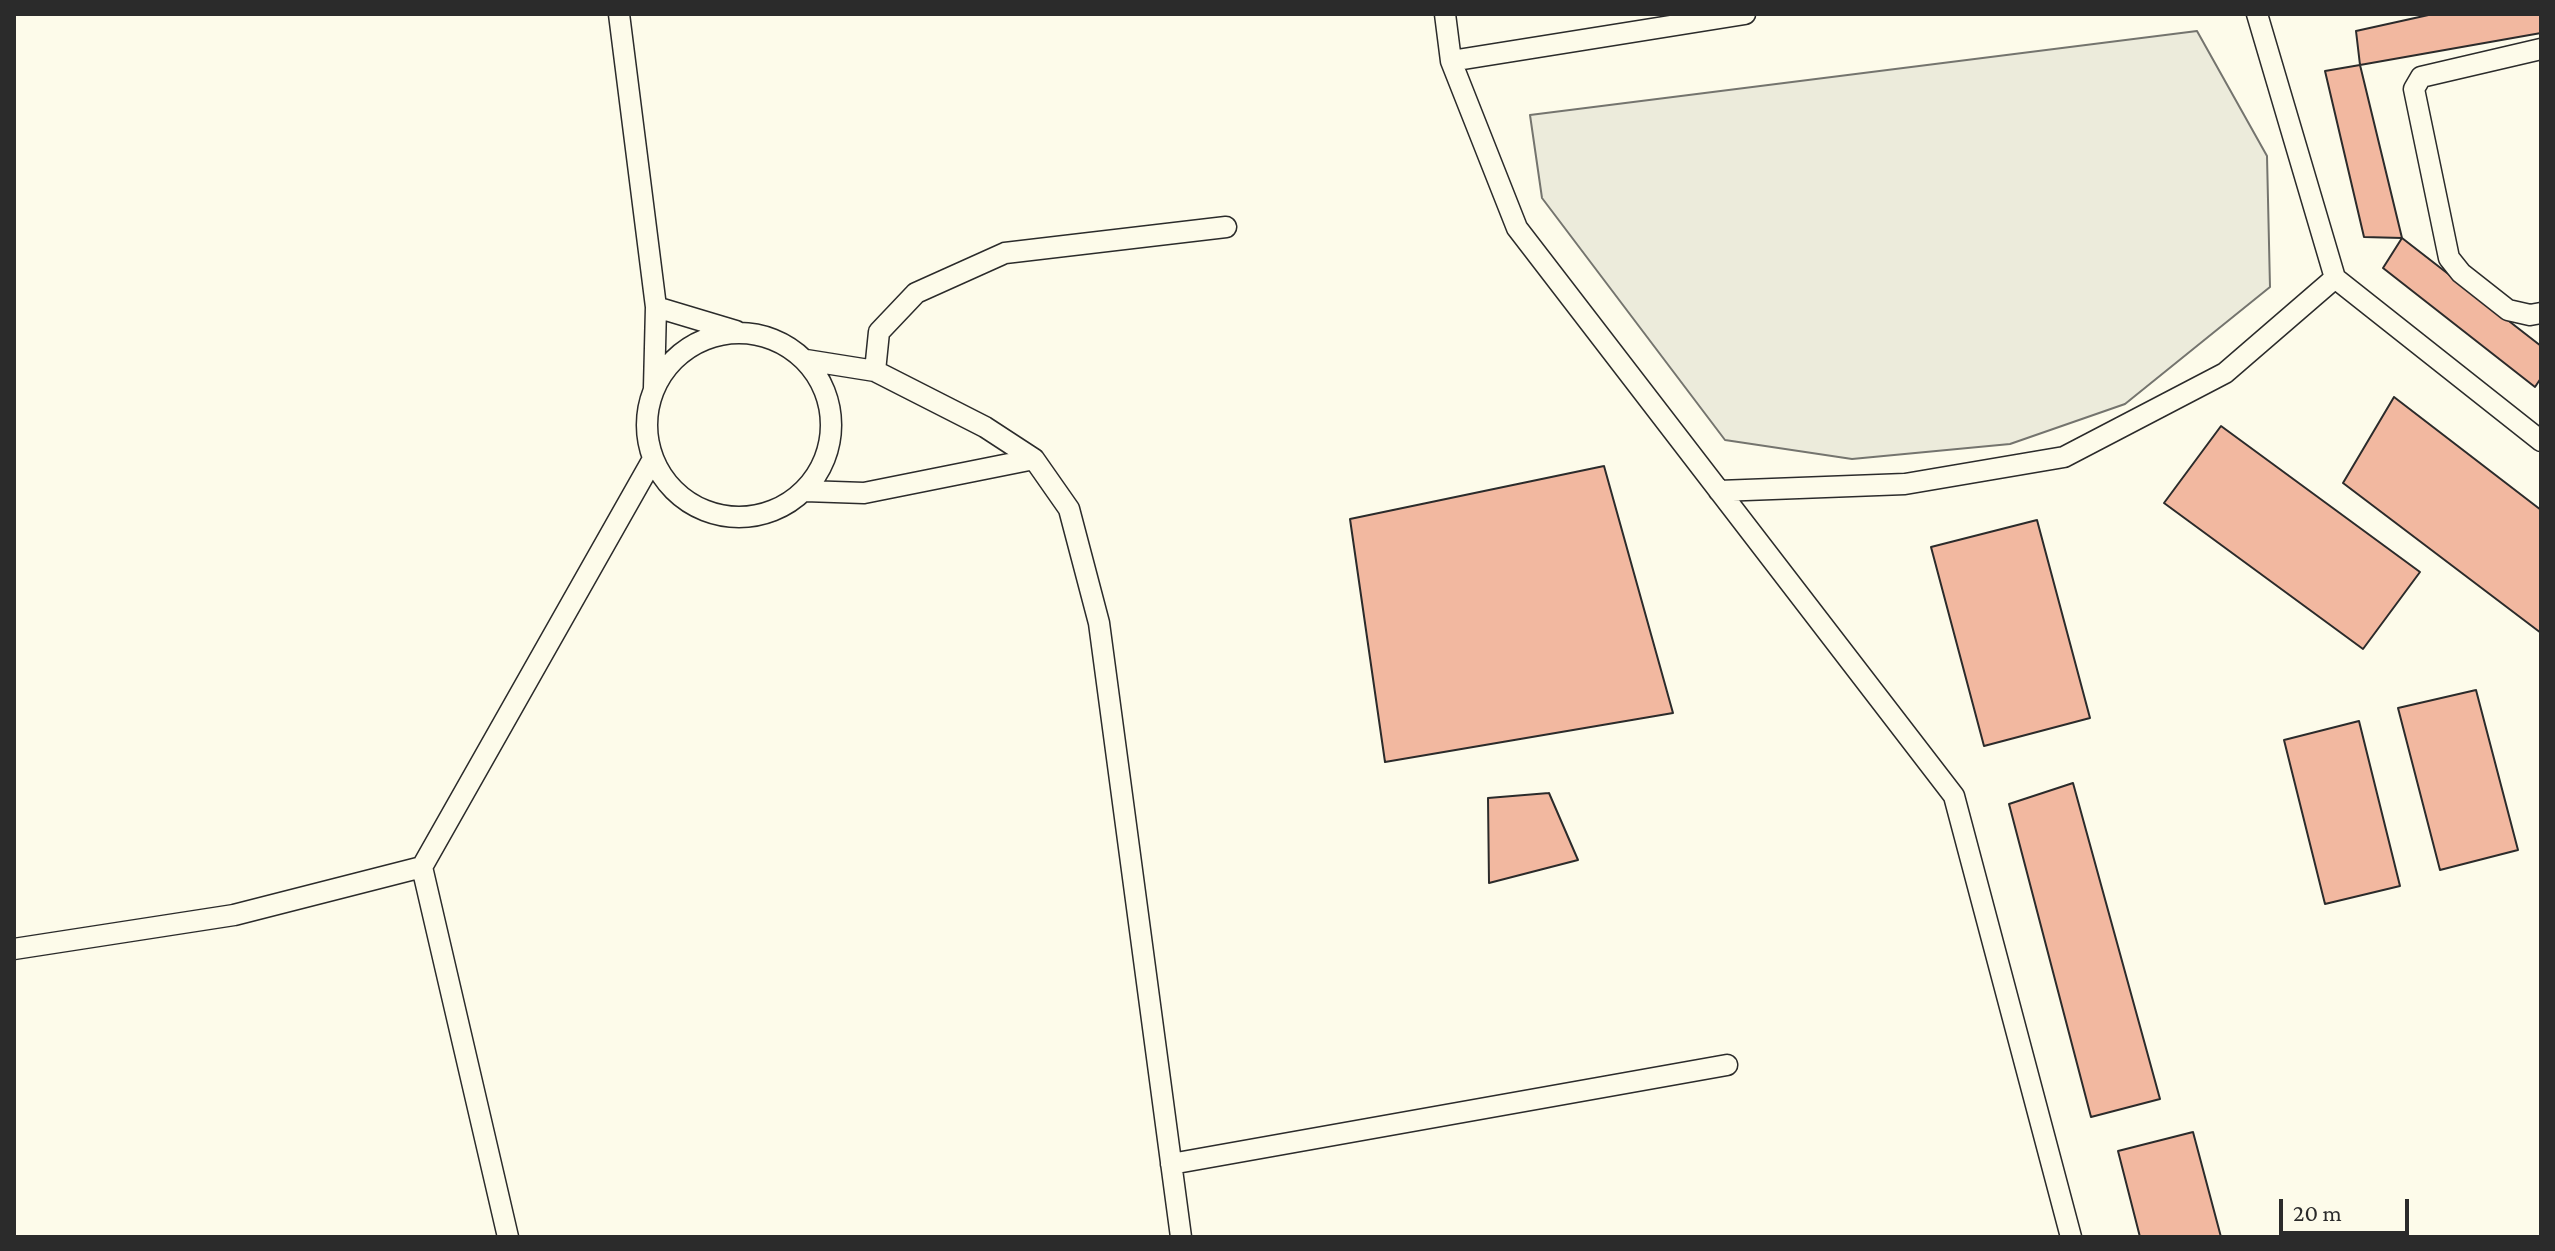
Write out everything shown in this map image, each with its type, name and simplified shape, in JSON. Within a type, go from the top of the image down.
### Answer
[{"type":"lane","points":[[619,14],[656,307],[654,389],[646,424],[653,459],[673,490],[704,510],[715,513],[739,517],[774,510],[805,491],[825,461],[832,426],[826,390],[806,360],[775,339],[656,307]]},
{"type":"lane","points":[[1445,14],[1451,61],[1517,228],[1954,796],[2071,1237]]},
{"type":"lane","points":[[1451,61],[1745,14]]},
{"type":"lane","points":[[2257,14],[2335,278],[2541,441]]},
{"type":"lane","points":[[2541,49],[2428,75],[2416,82],[2414,89],[2449,258],[2461,273],[2508,310],[2530,315],[2541,313]]},
{"type":"lane","points":[[875,371],[879,332],[916,293],[1005,253],[1226,227]]},
{"type":"lane","points":[[1719,491],[1905,484],[2064,457],[2225,373],[2335,278]]},
{"type":"lane","points":[[654,389],[673,359],[704,339],[740,332]]},
{"type":"lane","points":[[806,360],[875,371],[985,427],[1034,459],[1069,509],[1099,623],[1181,1237]]},
{"type":"lane","points":[[508,1237],[422,867],[653,459]]},
{"type":"lane","points":[[805,491],[864,493],[1034,459]]},
{"type":"lane","points":[[14,949],[234,915],[422,867]]},
{"type":"lane","points":[[1171,1164],[1727,1065]]},
{"type":"shaded area","points":[[2197,31],[2267,156],[2270,287],[2125,404],[2010,444],[1852,459],[1725,440],[1542,198],[1530,115]]},
{"type":"building","points":[[2433,14],[2541,14],[2541,33],[2360,65],[2356,31]]},
{"type":"building","points":[[2360,65],[2402,238],[2364,237],[2325,71]]},
{"type":"building","points":[[2402,238],[2541,346],[2541,378],[2535,387],[2383,268]]},
{"type":"building","points":[[2394,397],[2541,510],[2541,633],[2343,483]]},
{"type":"building","points":[[2221,426],[2420,572],[2363,649],[2164,503]]},
{"type":"building","points":[[1604,466],[1673,713],[1385,762],[1350,519]]},
{"type":"building","points":[[2037,520],[2090,718],[1984,746],[1931,547]]},
{"type":"building","points":[[2476,690],[2518,850],[2440,870],[2398,708]]},
{"type":"building","points":[[2359,721],[2400,886],[2325,904],[2284,740]]},
{"type":"building","points":[[2073,783],[2160,1099],[2091,1117],[2009,804]]},
{"type":"building","points":[[1549,793],[1578,860],[1489,883],[1488,798]]},
{"type":"building","points":[[2193,1132],[2221,1237],[2140,1237],[2118,1151]]}]
